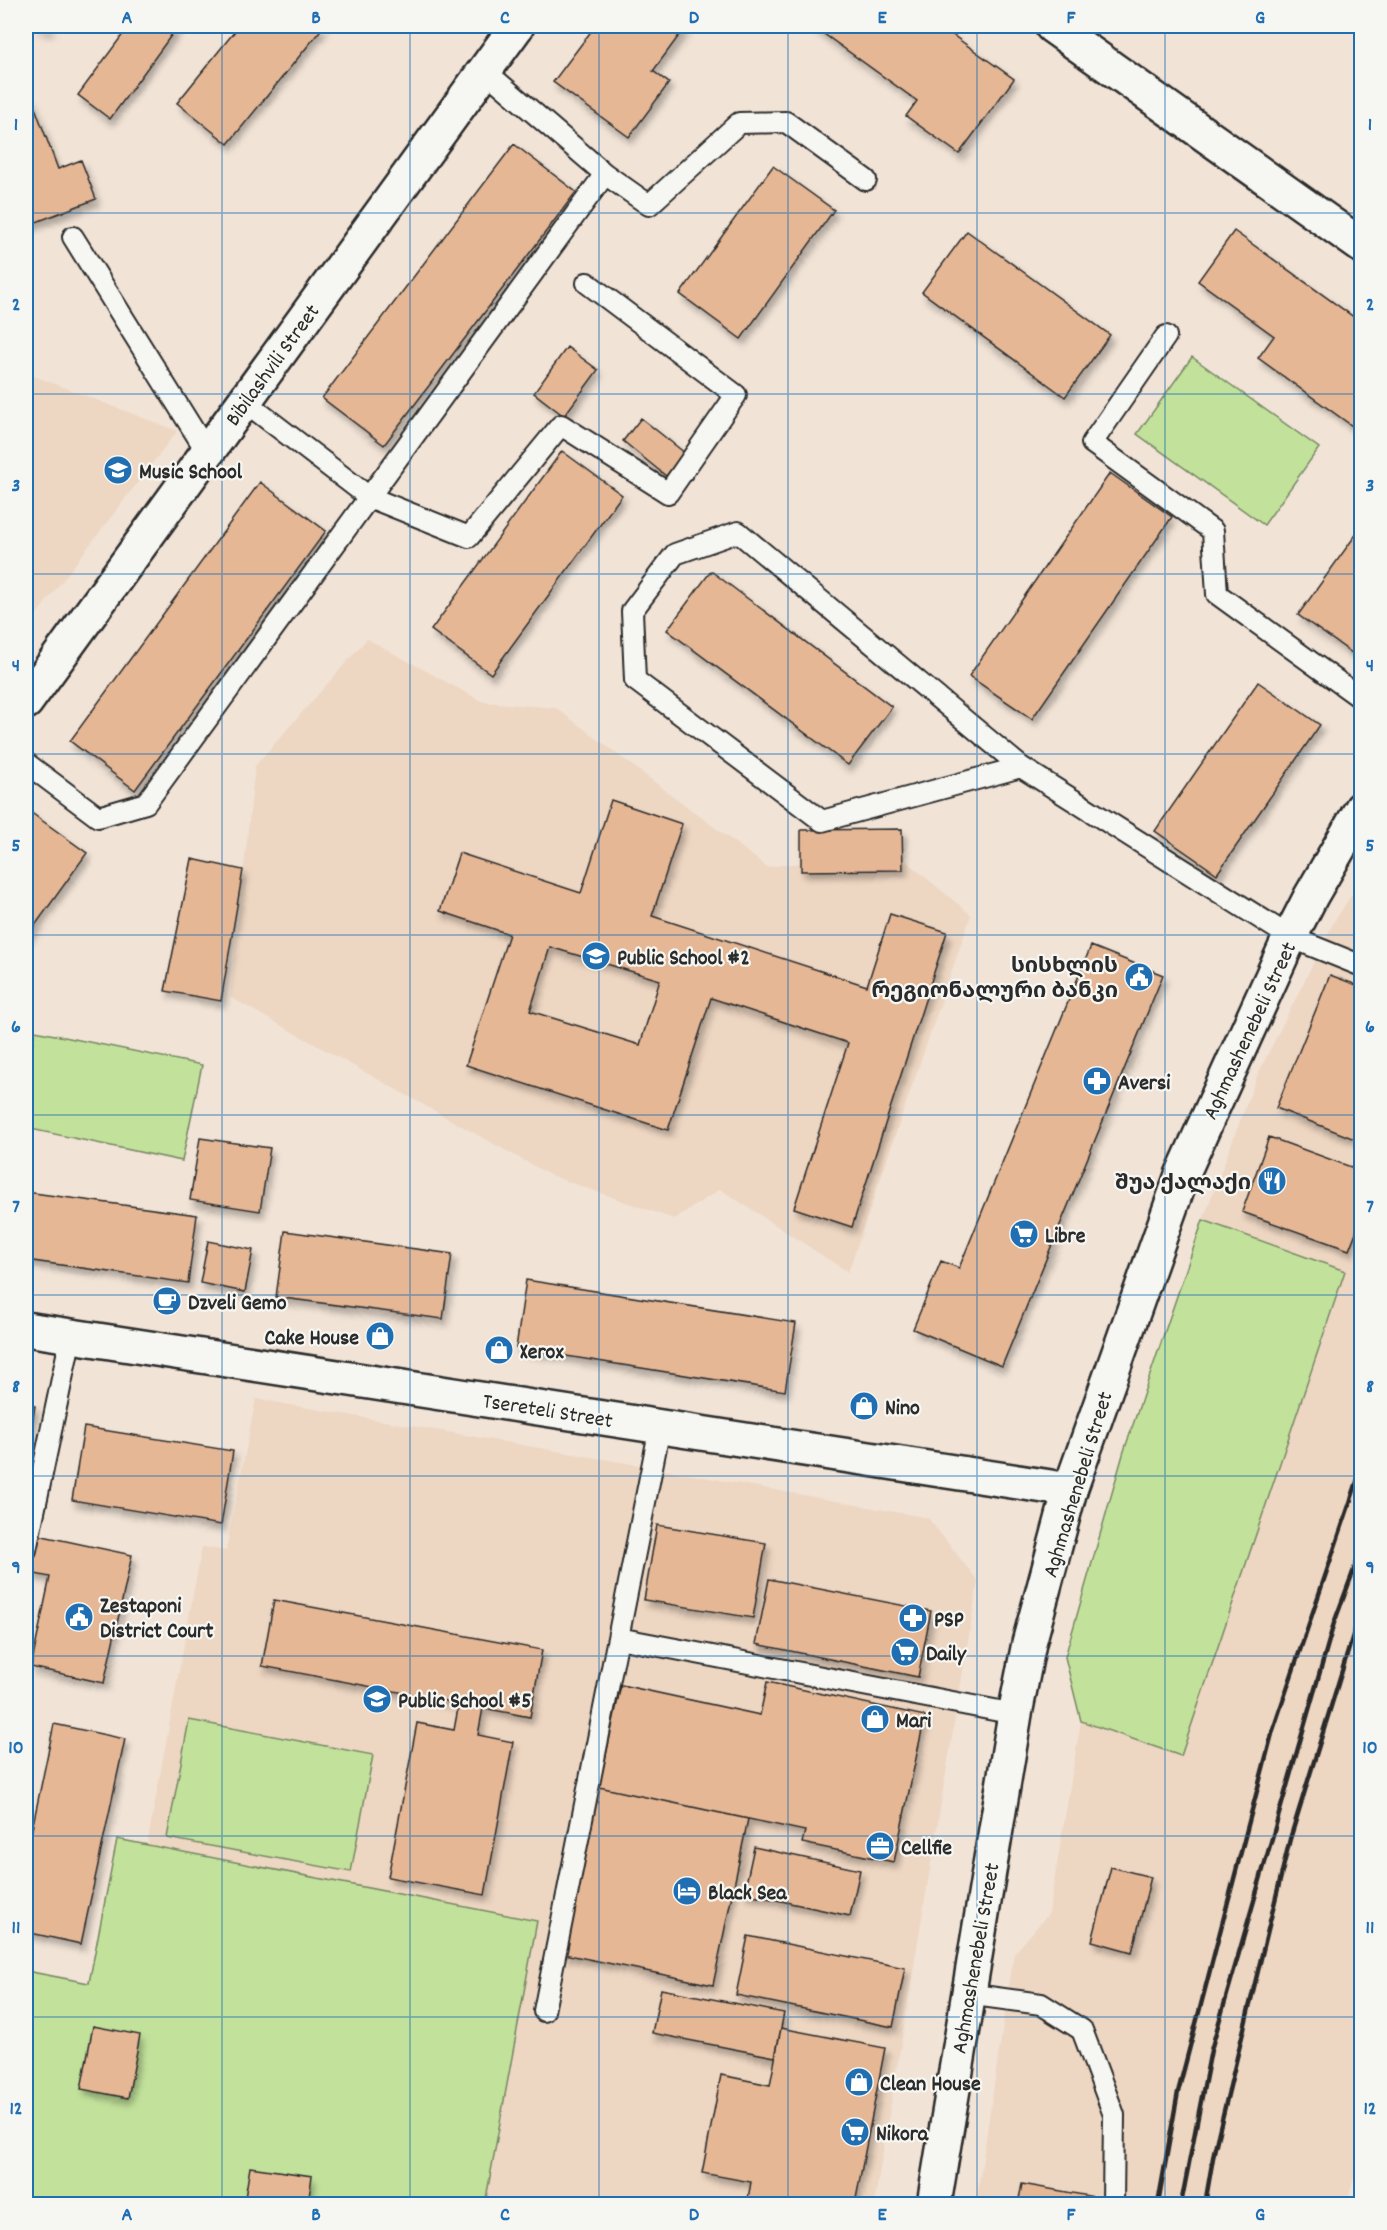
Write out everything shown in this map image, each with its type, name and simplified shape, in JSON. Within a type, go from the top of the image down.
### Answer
[{"type":"street","name":"Bibilashvili Street","points":[[26,702],[517,26]]},
{"type":"street","points":[[1052,26],[1362,246]]},
{"type":"street","name":"Aghmashenebeli Street","points":[[934,2205],[1015,1714],[1029,1643],[1070,1490],[1182,1175],[1290,937],[1362,808]]},
{"type":"street","name":"Tsereteli Street","points":[[26,1329],[1070,1490]]},
{"type":"lane","points":[[484,70],[605,174],[649,205],[739,123],[786,122],[866,180]]},
{"type":"lane","points":[[26,764],[98,817],[146,803],[605,174]]},
{"type":"lane","points":[[73,237],[207,452]]},
{"type":"lane","points":[[244,401],[369,497],[469,537],[561,425],[668,493],[736,394],[587,283]]},
{"type":"lane","points":[[1166,336],[1092,442],[1213,531],[1217,594],[1362,699]]},
{"type":"lane","points":[[1021,767],[822,821],[635,680],[632,611],[675,554],[738,532],[1021,767],[1290,937],[1362,966]]},
{"type":"lane","points":[[26,1550],[71,1336]]},
{"type":"lane","points":[[544,2011],[660,1427]]},
{"type":"lane","points":[[618,1638],[1015,1714]]},
{"type":"lane","points":[[967,1994],[1041,2004],[1082,2030],[1114,2115],[1113,2205]]},
{"type":"shaded area","points":[[26,373],[177,431],[26,628]]},
{"type":"shaded area","name":"Public School #2","points":[[367,639],[483,702],[556,708],[767,867],[895,852],[971,915],[848,1272],[720,1189],[674,1219],[550,1175],[230,997],[255,766]]},
{"type":"shaded area","points":[[1361,880],[1361,2155],[1346,2204],[976,2204],[1014,1954],[1049,1913],[1081,1721],[1180,1756],[1344,1271],[1203,1220],[1257,1076],[1334,922]]},
{"type":"shaded area","points":[[256,1399],[928,1518],[978,1581],[874,2204],[485,2204],[537,1921],[147,1846],[202,1547],[226,1551]]},
{"type":"green space","points":[[1192,357],[1319,448],[1264,525],[1137,434]]},
{"type":"green space","points":[[35,1031],[202,1065],[182,1161],[26,1128],[26,1078]]},
{"type":"green space","points":[[1203,1220],[1345,1271],[1181,1756],[1081,1721],[1065,1657],[1124,1451]]},
{"type":"green space","points":[[189,1720],[373,1755],[351,1872],[167,1838]]},
{"type":"green space","points":[[117,1839],[537,1921],[485,2204],[26,2204],[26,1971],[89,1983]]},
{"type":"building","points":[[34,26],[50,26],[48,30]]},
{"type":"building","points":[[129,26],[178,26],[110,119],[78,95]]},
{"type":"building","points":[[239,26],[324,26],[228,144],[177,103]]},
{"type":"building","points":[[595,26],[686,26],[653,71],[669,83],[629,137],[553,82]]},
{"type":"building","points":[[813,26],[940,26],[1014,79],[959,154],[906,116],[917,101]]},
{"type":"building","points":[[31,97],[58,169],[81,160],[96,199],[26,226],[26,99]]},
{"type":"building","points":[[514,144],[576,192],[384,445],[322,398]]},
{"type":"building","points":[[773,166],[834,210],[741,339],[680,294]]},
{"type":"building","points":[[967,231],[1110,335],[1065,397],[922,292]]},
{"type":"building","points":[[1234,231],[1362,323],[1362,433],[1258,358],[1274,336],[1198,281]]},
{"type":"building","points":[[567,347],[598,370],[564,416],[534,393]]},
{"type":"building","points":[[641,418],[685,453],[666,476],[623,441]]},
{"type":"building","points":[[562,451],[622,495],[491,674],[431,630]]},
{"type":"building","points":[[1110,473],[1172,517],[1032,719],[969,676]]},
{"type":"building","points":[[260,482],[326,531],[135,790],[70,741]]},
{"type":"building","points":[[1362,526],[1362,660],[1298,615]]},
{"type":"building","points":[[711,571],[892,707],[848,765],[667,630]]},
{"type":"building","points":[[1258,682],[1320,725],[1217,874],[1155,831]]},
{"type":"building","points":[[611,800],[682,824],[652,916],[867,986],[890,914],[947,932],[852,1227],[794,1208],[848,1043],[711,998],[668,1130],[466,1065],[509,934],[440,911],[459,853],[581,893]],"holes":[[[550,947],[660,980],[640,1045],[530,1011]]]},
{"type":"building","points":[[26,809],[87,853],[26,938]]},
{"type":"building","points":[[902,829],[903,870],[801,871],[801,830]]},
{"type":"building","points":[[192,859],[243,870],[221,1001],[165,991]]},
{"type":"building","points":[[1091,946],[1163,975],[1002,1366],[913,1329],[941,1261],[959,1268]]},
{"type":"building","points":[[1330,975],[1362,987],[1362,1142],[1276,1108]]},
{"type":"building","points":[[1269,1137],[1362,1171],[1362,1217],[1349,1250],[1242,1212]]},
{"type":"building","points":[[200,1138],[270,1148],[260,1211],[190,1200]]},
{"type":"building","points":[[26,1192],[197,1215],[188,1283],[26,1260]]},
{"type":"building","points":[[285,1231],[452,1254],[443,1319],[276,1297]]},
{"type":"building","points":[[208,1241],[253,1250],[245,1292],[200,1283]]},
{"type":"building","points":[[526,1280],[796,1323],[785,1391],[516,1348]]},
{"type":"building","points":[[26,1404],[35,1406],[26,1464]]},
{"type":"building","points":[[84,1427],[233,1451],[221,1525],[72,1500]]},
{"type":"building","points":[[657,1525],[766,1543],[753,1618],[644,1600]]},
{"type":"building","points":[[38,1535],[132,1555],[104,1683],[31,1667],[50,1577],[30,1573]]},
{"type":"building","points":[[769,1579],[931,1611],[918,1677],[756,1644]]},
{"type":"building","points":[[274,1600],[542,1650],[530,1717],[262,1666]]},
{"type":"building","points":[[767,1682],[925,1716],[894,1862],[802,1843],[805,1831],[599,1787],[621,1685],[760,1715]]},
{"type":"building","points":[[459,1703],[483,1708],[478,1735],[513,1742],[485,1895],[388,1877],[417,1723],[454,1730]]},
{"type":"building","points":[[54,1724],[125,1739],[81,1944],[26,1932],[26,1858]]},
{"type":"building","points":[[599,1787],[748,1819],[713,1985],[564,1954]]},
{"type":"building","points":[[754,1847],[860,1870],[850,1916],[744,1893]]},
{"type":"building","points":[[1111,1867],[1151,1877],[1132,1952],[1092,1941]]},
{"type":"building","points":[[748,1936],[905,1968],[893,2027],[736,1995]]},
{"type":"building","points":[[661,1989],[784,2013],[775,2057],[652,2033]]},
{"type":"building","points":[[93,2026],[140,2035],[128,2098],[81,2089]]},
{"type":"building","points":[[781,2028],[885,2048],[855,2204],[747,2204],[751,2182],[702,2173],[721,2075],[770,2085]]},
{"type":"building","points":[[250,2167],[312,2176],[308,2204],[244,2204]]},
{"type":"building","points":[[1022,2184],[1106,2199],[1105,2204],[1018,2204]]},
{"type":"railway","points":[[1158,2204],[1178,2092],[1273,1730],[1362,1467]]},
{"type":"railway","points":[[1181,2204],[1211,2050],[1334,1623],[1362,1548]]},
{"type":"railway","points":[[1205,2204],[1214,2152],[1290,1839],[1362,1606]]},
{"type":"place","name":"Music School","points":[[118,470]]},
{"type":"place","name":"Public School #2","points":[[596,956]]},
{"type":"place","name":"სისხლის რეგიონალური ბანკი","points":[[1139,977]]},
{"type":"place","name":"Aversi","points":[[1097,1081]]},
{"type":"place","name":"შუა ქალაქი","points":[[1272,1181]]},
{"type":"place","name":"Libre","points":[[1024,1234]]},
{"type":"place","name":"Dzveli Gemo","points":[[167,1301]]},
{"type":"place","name":"Cake House","points":[[380,1336]]},
{"type":"place","name":"Xerox","points":[[499,1350]]},
{"type":"place","name":"Nino","points":[[864,1406]]},
{"type":"place","name":"Zestaponi District Court","points":[[79,1617]]},
{"type":"place","name":"PSP","points":[[913,1618]]},
{"type":"place","name":"Daily","points":[[905,1652]]},
{"type":"place","name":"Public School #5","points":[[377,1699]]},
{"type":"place","name":"Mari","points":[[875,1719]]},
{"type":"place","name":"Cellfie","points":[[880,1846]]},
{"type":"place","name":"Black Sea","points":[[687,1891]]},
{"type":"place","name":"Clean House","points":[[859,2082]]},
{"type":"place","name":"Nikora","points":[[855,2132]]}]
